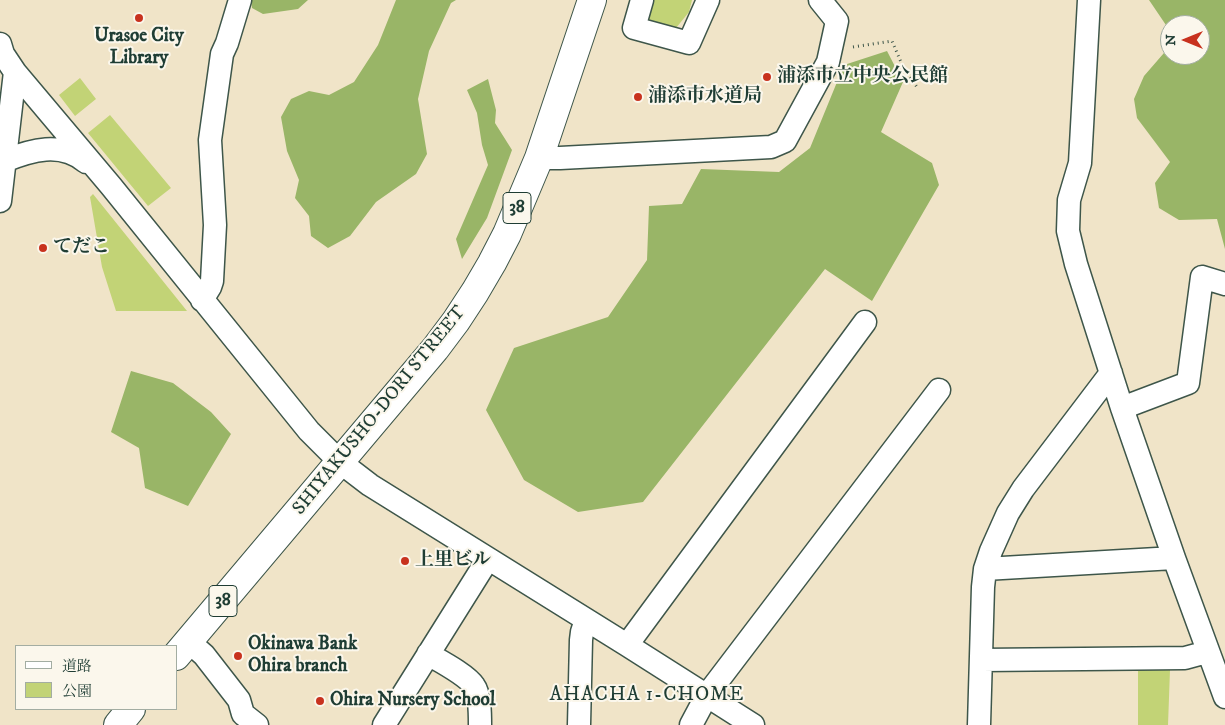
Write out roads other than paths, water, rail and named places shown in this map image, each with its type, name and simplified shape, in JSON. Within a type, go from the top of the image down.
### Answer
[{"type":"main road","name":"SHIYAKUSHO-DORI STREET","points":[[182,648],[435,348],[475,292],[507,234],[539,158],[592,0]]},
{"type":"main road","points":[[118,725],[131,710]]},
{"type":"street","points":[[202,300],[212,281],[215,225],[210,140],[222,54],[240,0]]},
{"type":"street","points":[[642,0],[634,28],[689,43],[708,0]]},
{"type":"street","points":[[539,158],[771,148],[785,141],[828,62],[837,21],[820,0]]},
{"type":"street","points":[[1089,0],[1080,163],[1069,200],[1068,231],[1076,264],[1122,408],[1207,652],[1225,697]]},
{"type":"street","points":[[0,44],[3,54],[15,72],[310,430],[340,462],[370,485],[754,725]]},
{"type":"street","points":[[0,200],[15,72]]},
{"type":"street","points":[[4,161],[35,150],[58,150],[79,156],[100,174]]},
{"type":"street","points":[[1122,408],[1188,383],[1202,277],[1225,284]]},
{"type":"street","points":[[627,645],[865,322]]},
{"type":"street","points":[[979,725],[983,587],[985,569],[991,550],[1008,513],[1023,489],[1111,373]]},
{"type":"street","points":[[691,725],[707,695],[939,390]]},
{"type":"street","points":[[985,569],[1174,558]]},
{"type":"street","points":[[384,725],[488,559]]},
{"type":"street","points":[[579,725],[581,640],[586,620]]},
{"type":"street","points":[[182,648],[204,655],[239,700],[243,714],[257,725]]},
{"type":"street","points":[[982,660],[1184,658],[1207,652]]},
{"type":"street","points":[[428,654],[475,686],[478,696],[480,725]]},
{"type":"place","name":"Urasoe City Library","points":[[139,18]]},
{"type":"place","name":"浦添市立中央公民館","points":[[767,77]]},
{"type":"place","name":"浦添市水道局","points":[[638,97]]},
{"type":"place","name":"てだこ","points":[[43,248]]},
{"type":"place","name":"上里ビル","points":[[405,561]]},
{"type":"place","name":"Okinawa Bank Ohira branch","points":[[238,656]]},
{"type":"place","name":"Ohira Nursery School","points":[[320,701]]},
{"type":"district","name":"AHACHA 1-CHOME","points":[[647,696]]}]
